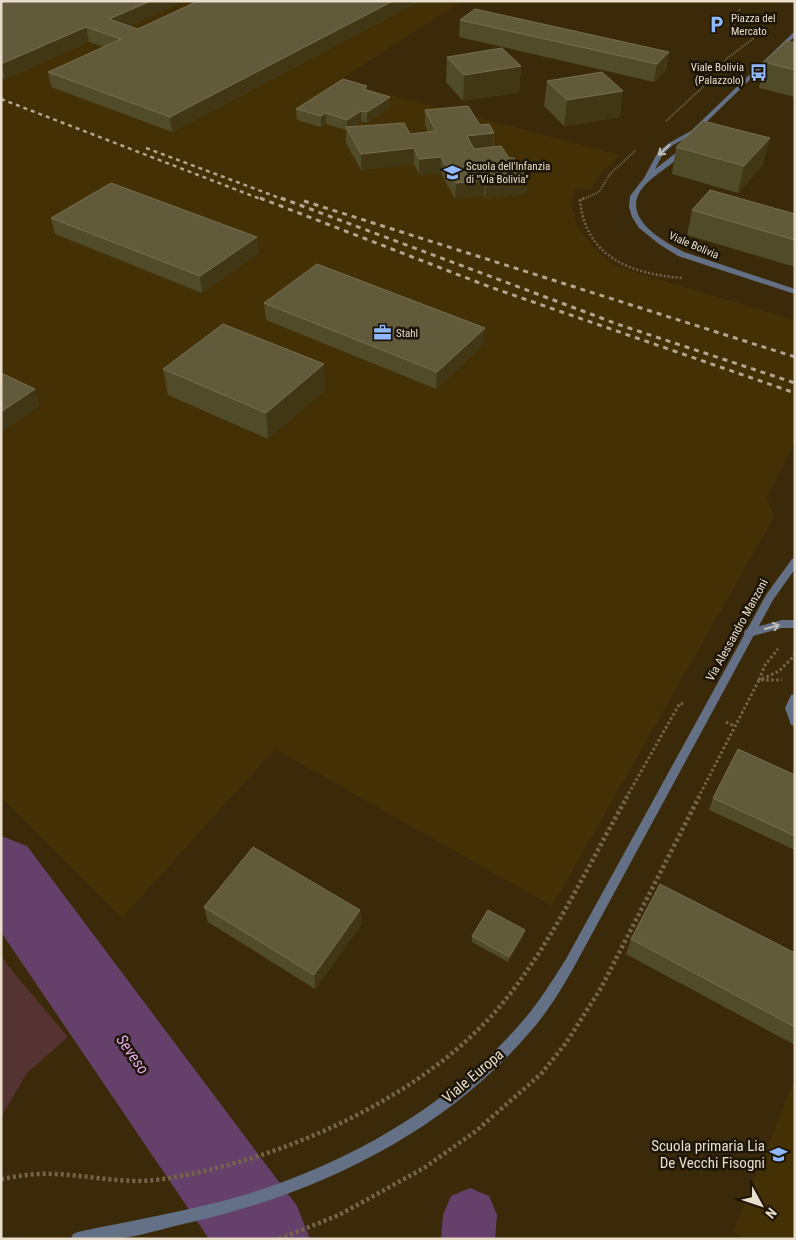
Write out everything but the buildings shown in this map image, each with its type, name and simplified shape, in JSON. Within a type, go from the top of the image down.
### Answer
[{"type":"street","name":"Viale Bolivia","points":[[795,33],[693,132],[671,144],[660,153],[647,179],[634,196],[633,206],[642,229],[664,246],[700,262],[795,292]]},
{"type":"street","name":"Viale Bolivia","points":[[647,179],[681,153],[693,132]]},
{"type":"street","name":"Via Alessandro Manzoni","points":[[706,714],[769,598],[795,561]]},
{"type":"street","points":[[750,633],[782,624],[795,624]]},
{"type":"street","points":[[795,698],[790,708],[795,722]]},
{"type":"street","name":"Viale Europa","points":[[78,1239],[197,1214],[264,1196],[308,1179],[363,1153],[408,1127],[446,1101],[484,1071],[518,1036],[544,1004],[570,963],[706,714]]},
{"type":"path","points":[[279,1239],[339,1215],[384,1192],[476,1132],[520,1095],[552,1062],[601,988],[768,660],[781,647]]},
{"type":"path","points":[[759,680],[779,671],[795,655]]},
{"type":"path","points":[[759,680],[789,680]]},
{"type":"path","points":[[1,1179],[43,1174],[122,1182],[164,1179],[258,1156],[306,1138],[344,1119],[419,1075],[453,1051],[484,1023],[514,989],[537,955],[680,703],[734,726]]},
{"type":"shaded area","name":"Stahl","points":[[1,1],[462,1],[338,81],[620,155],[600,174],[591,190],[576,188],[572,197],[572,207],[578,227],[593,247],[611,265],[795,320],[795,441],[767,497],[774,517],[552,906],[275,749],[122,918],[1,797]]},
{"type":"shaded area","points":[[1,954],[8,966],[68,1037],[27,1073],[1,1117]]},
{"type":"shaded area","name":"Scuola primaria Lia De Vecchi Fisogni","points":[[795,1079],[795,1239],[743,1239],[733,1231]]},
{"type":"waterway","name":"Seveso","points":[[1,869],[264,1239]]},
{"type":"waterway","points":[[468,1239],[470,1215]]},
{"type":"railway","points":[[1,99],[263,200]]},
{"type":"railway","points":[[146,148],[285,200]]},
{"type":"railway","points":[[260,198],[490,287],[795,393]]},
{"type":"railway","points":[[281,198],[620,325],[795,383]]},
{"type":"railway","points":[[304,201],[795,357]]},
{"type":"place","name":"Piazza del Mercato","points":[[717,24]]},
{"type":"place","name":"Viale Bolivia (Palazzolo)","points":[[758,73]]},
{"type":"place","name":"Scuola dell'Infanzia di \"Via Bolivia\"","points":[[452,172]]},
{"type":"place","name":"Stahl","points":[[382,333]]},
{"type":"place","name":"Scuola primaria Lia De Vecchi Fisogni","points":[[779,1155]]}]
